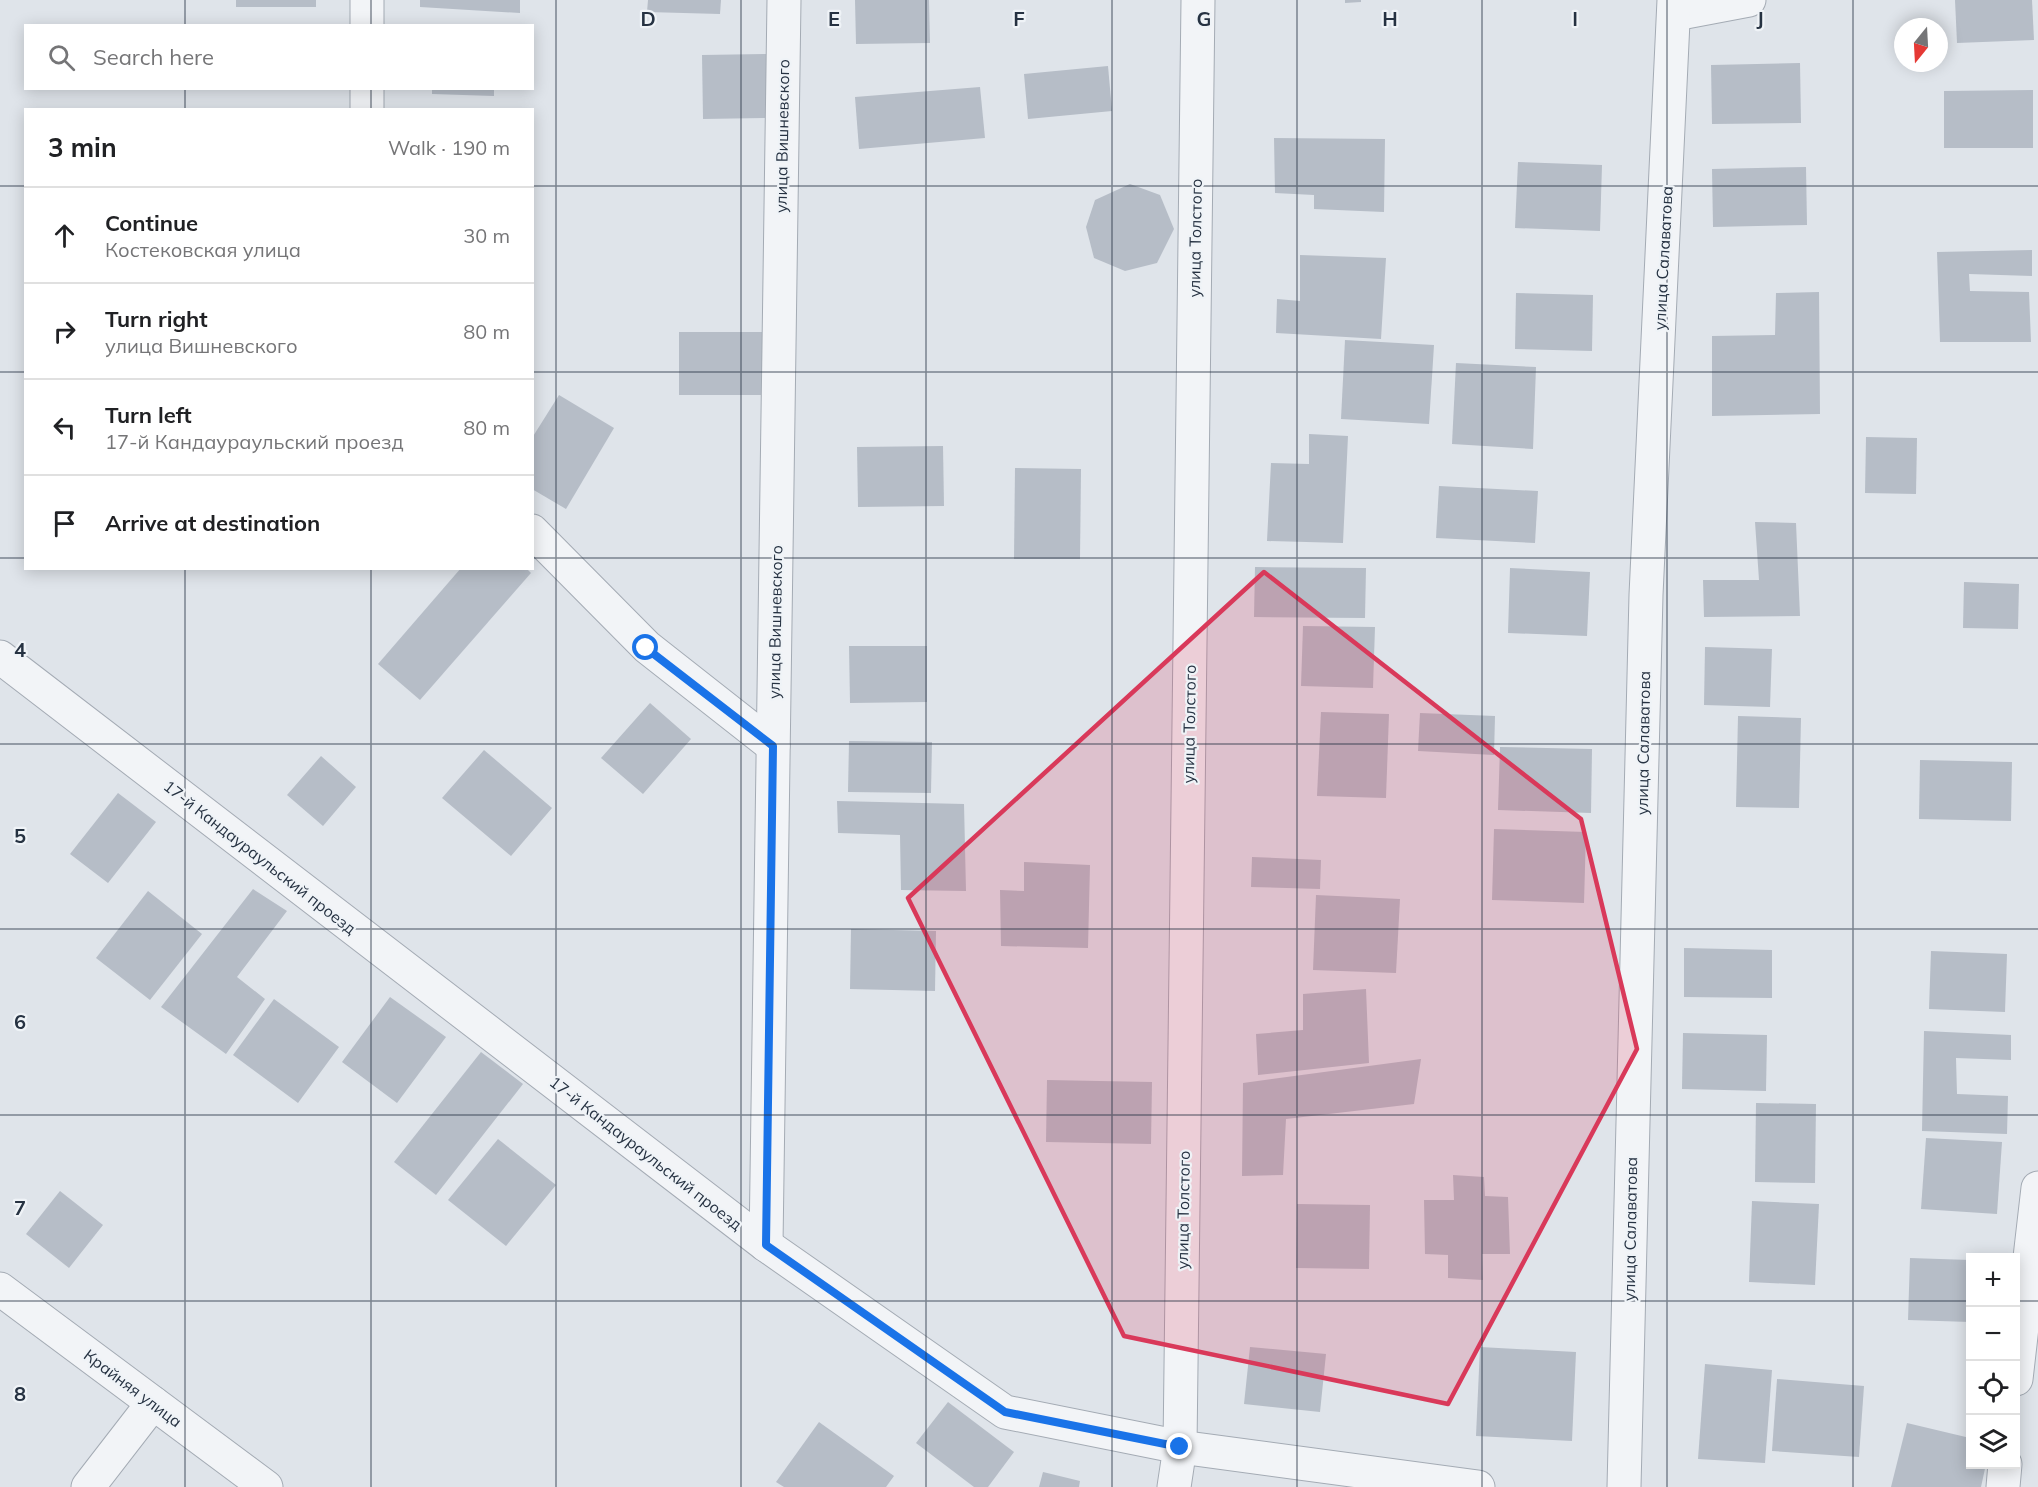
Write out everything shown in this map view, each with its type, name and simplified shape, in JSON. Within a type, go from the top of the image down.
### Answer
[{"type":"street","points":[[367,0],[367,24]]},
{"type":"street","name":"улица Вишневского","points":[[766,1245],[784,0]]},
{"type":"street","name":"улица Толстого","points":[[1174,1487],[1180,1447],[1198,0]]},
{"type":"street","points":[[1675,7],[1749,0]]},
{"type":"street","name":"улица Салаватова","points":[[1624,1487],[1646,595],[1675,7]]},
{"type":"street","points":[[368,90],[368,108]]},
{"type":"street","points":[[534,533],[646,648],[773,746]]},
{"type":"street","name":"17-й Кандаураульский проезд","points":[[0,657],[766,1245],[1005,1412],[1180,1447],[1478,1487]]},
{"type":"street","points":[[2018,1361],[2038,1188]]},
{"type":"street","name":"Крайняя улица","points":[[0,1289],[266,1487]]},
{"type":"street","points":[[88,1487],[153,1403]]},
{"type":"street","points":[[2003,1487],[2005,1469]]},
{"type":"highlighted area","points":[[1264,572],[1581,819],[1637,1049],[1448,1404],[1124,1336],[908,898]]},
{"type":"building","points":[[236,0],[316,0],[316,7],[236,7]]},
{"type":"building","points":[[420,0],[520,0],[520,13],[420,7]]},
{"type":"building","points":[[648,0],[721,0],[720,14],[647,12]]},
{"type":"building","points":[[855,0],[929,0],[930,43],[856,44]]},
{"type":"building","points":[[1345,0],[1361,0],[1361,2],[1345,3]]},
{"type":"building","points":[[1955,0],[2032,0],[2034,40],[1957,43]]},
{"type":"building","points":[[767,54],[768,118],[703,119],[702,55]]},
{"type":"building","points":[[1800,63],[1801,123],[1712,124],[1711,65]]},
{"type":"building","points":[[1108,66],[1112,111],[1028,119],[1024,74]]},
{"type":"building","points":[[980,87],[985,138],[859,149],[855,97]]},
{"type":"building","points":[[432,90],[494,90],[494,96],[432,94]]},
{"type":"building","points":[[2033,90],[2033,148],[1944,148],[1944,91]]},
{"type":"building","points":[[1274,138],[1385,139],[1384,212],[1314,209],[1314,195],[1275,193]]},
{"type":"building","points":[[1518,162],[1602,165],[1600,231],[1515,228]]},
{"type":"building","points":[[1806,167],[1807,225],[1713,227],[1712,169]]},
{"type":"building","points":[[1130,184],[1160,195],[1174,229],[1157,263],[1125,271],[1094,258],[1086,227],[1095,200]]},
{"type":"building","points":[[2032,250],[2032,276],[1969,274],[1970,291],[2029,292],[2031,342],[1940,342],[1937,252]]},
{"type":"building","points":[[1300,255],[1386,258],[1381,339],[1276,333],[1277,299],[1300,301]]},
{"type":"building","points":[[1819,292],[1820,414],[1712,416],[1712,336],[1775,335],[1776,293]]},
{"type":"building","points":[[1516,293],[1593,295],[1592,351],[1515,349]]},
{"type":"building","points":[[679,332],[764,332],[764,395],[679,395]]},
{"type":"building","points":[[1345,340],[1434,345],[1429,424],[1341,419]]},
{"type":"building","points":[[1456,363],[1536,367],[1533,449],[1452,444]]},
{"type":"building","points":[[559,395],[614,428],[566,509],[534,490],[534,435]]},
{"type":"building","points":[[1309,434],[1348,436],[1343,543],[1267,541],[1271,463],[1309,464]]},
{"type":"building","points":[[1866,437],[1917,438],[1916,494],[1865,493]]},
{"type":"building","points":[[943,446],[944,506],[858,507],[857,447]]},
{"type":"building","points":[[1015,468],[1081,469],[1080,559],[1014,559]]},
{"type":"building","points":[[1439,486],[1538,491],[1535,543],[1436,538]]},
{"type":"building","points":[[1755,522],[1796,523],[1800,616],[1704,617],[1703,580],[1759,580]]},
{"type":"building","points":[[1255,567],[1366,568],[1365,618],[1254,617]]},
{"type":"building","points":[[1510,568],[1590,572],[1587,636],[1508,633]]},
{"type":"building","points":[[459,570],[528,570],[531,573],[420,700],[378,664]]},
{"type":"building","points":[[1964,582],[2019,584],[2018,629],[1963,628]]},
{"type":"building","points":[[1303,626],[1375,627],[1373,688],[1301,686]]},
{"type":"building","points":[[849,646],[927,646],[927,702],[850,703]]},
{"type":"building","points":[[1705,647],[1772,649],[1770,707],[1704,705]]},
{"type":"building","points":[[650,703],[691,739],[643,794],[601,758]]},
{"type":"building","points":[[1321,712],[1389,714],[1386,798],[1317,796]]},
{"type":"building","points":[[1420,713],[1495,716],[1494,755],[1418,751]]},
{"type":"building","points":[[1738,716],[1801,718],[1799,808],[1736,807]]},
{"type":"building","points":[[849,741],[932,742],[931,793],[848,792]]},
{"type":"building","points":[[1500,747],[1592,749],[1591,813],[1498,810]]},
{"type":"building","points":[[484,750],[552,808],[511,856],[442,798]]},
{"type":"building","points":[[321,756],[356,787],[323,826],[287,795]]},
{"type":"building","points":[[1920,760],[2012,762],[2011,821],[1919,819]]},
{"type":"building","points":[[118,793],[156,822],[108,883],[70,854]]},
{"type":"building","points":[[837,801],[964,804],[966,891],[901,890],[900,835],[838,833]]},
{"type":"building","points":[[1494,829],[1586,832],[1584,903],[1492,900]]},
{"type":"building","points":[[1252,857],[1321,860],[1320,889],[1251,887]]},
{"type":"building","points":[[1024,862],[1090,865],[1088,948],[1001,946],[1000,890],[1024,891]]},
{"type":"building","points":[[253,889],[287,911],[237,977],[265,999],[226,1054],[161,1007]]},
{"type":"building","points":[[148,891],[202,934],[150,1000],[96,958]]},
{"type":"building","points":[[1316,895],[1400,899],[1396,973],[1313,970]]},
{"type":"building","points":[[851,929],[936,931],[935,991],[850,989]]},
{"type":"building","points":[[1684,948],[1772,950],[1772,998],[1684,997]]},
{"type":"building","points":[[1931,951],[2007,954],[2005,1012],[1929,1009]]},
{"type":"building","points":[[1366,989],[1369,1063],[1258,1075],[1256,1034],[1303,1030],[1303,994]]},
{"type":"building","points":[[390,997],[446,1037],[397,1103],[342,1062]]},
{"type":"building","points":[[274,999],[339,1047],[298,1103],[233,1055]]},
{"type":"building","points":[[1924,1031],[2011,1035],[2011,1060],[1956,1058],[1957,1094],[2008,1096],[2007,1134],[1922,1131]]},
{"type":"building","points":[[1683,1033],[1767,1035],[1766,1091],[1682,1089]]},
{"type":"building","points":[[481,1052],[523,1084],[436,1195],[394,1162]]},
{"type":"building","points":[[1421,1059],[1414,1104],[1286,1119],[1283,1175],[1242,1176],[1243,1083]]},
{"type":"building","points":[[1047,1080],[1152,1082],[1151,1144],[1046,1142]]},
{"type":"building","points":[[1756,1103],[1816,1104],[1815,1183],[1755,1182]]},
{"type":"building","points":[[1926,1138],[2002,1142],[1997,1214],[1921,1209]]},
{"type":"building","points":[[498,1139],[556,1185],[506,1246],[448,1200]]},
{"type":"building","points":[[1453,1175],[1484,1177],[1485,1196],[1508,1197],[1510,1254],[1482,1254],[1483,1280],[1448,1278],[1448,1255],[1425,1254],[1424,1200],[1454,1200]]},
{"type":"building","points":[[60,1191],[103,1225],[69,1268],[26,1234]]},
{"type":"building","points":[[1752,1201],[1819,1204],[1815,1285],[1749,1282]]},
{"type":"building","points":[[1297,1204],[1370,1205],[1369,1269],[1296,1268]]},
{"type":"building","points":[[1910,1258],[1966,1260],[1966,1322],[1908,1320]]},
{"type":"building","points":[[1250,1347],[1326,1354],[1320,1412],[1244,1404]]},
{"type":"building","points":[[1480,1347],[1576,1352],[1572,1441],[1476,1436]]},
{"type":"building","points":[[1705,1364],[1772,1370],[1765,1463],[1698,1459]]},
{"type":"building","points":[[1777,1379],[1864,1386],[1859,1457],[1772,1451]]},
{"type":"building","points":[[948,1402],[1014,1452],[988,1487],[974,1487],[916,1443]]},
{"type":"building","points":[[819,1422],[894,1476],[886,1487],[784,1487],[776,1482]]},
{"type":"building","points":[[1907,1423],[1966,1437],[1966,1469],[1985,1469],[1981,1487],[1891,1487]]},
{"type":"building","points":[[1043,1472],[1080,1481],[1079,1487],[1039,1487]]},
{"type":"route","points":[[646,648],[773,746],[766,1245],[1005,1412],[1180,1447]]}]
